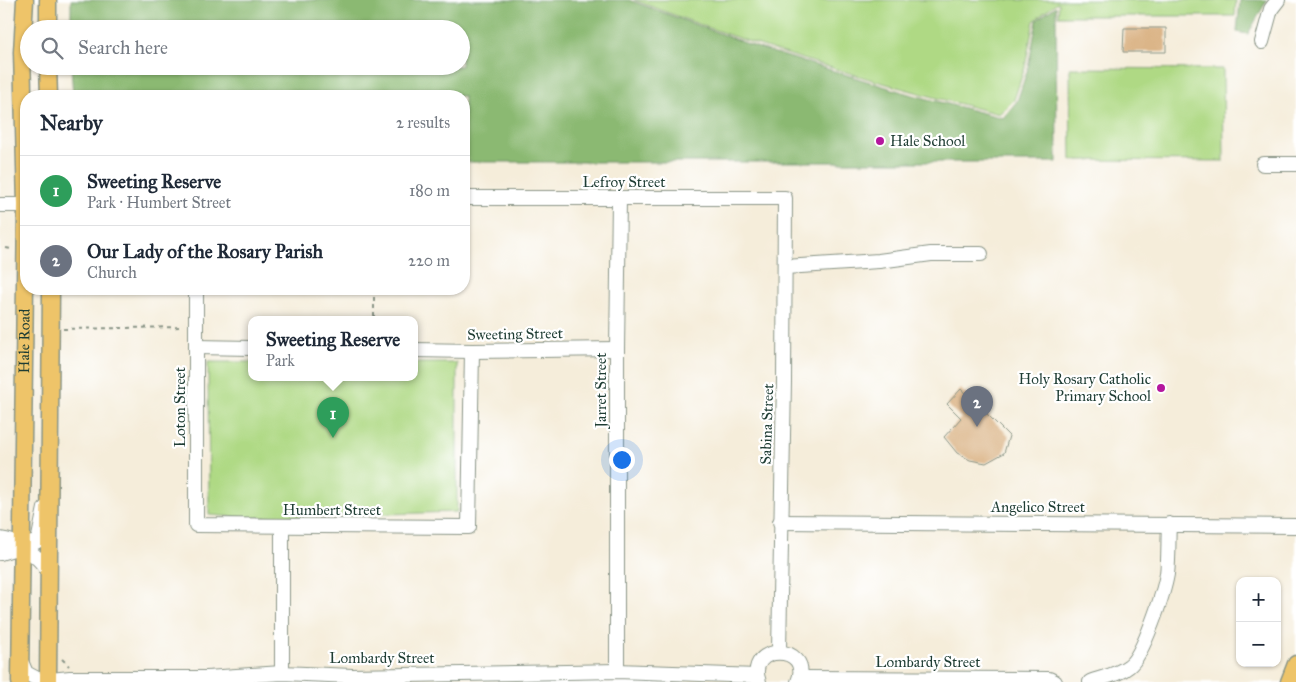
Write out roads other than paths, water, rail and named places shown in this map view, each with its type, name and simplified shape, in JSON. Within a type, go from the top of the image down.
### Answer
[{"type":"main road","name":"Hale Road","points":[[24,20],[25,0]]},
{"type":"main road","points":[[48,0],[48,20]]},
{"type":"main road","name":"Hale Road","points":[[23,75],[23,90]]},
{"type":"main road","points":[[48,75],[49,90]]},
{"type":"main road","name":"Hale Road","points":[[20,682],[25,295]]},
{"type":"main road","name":"Hale Road","points":[[48,681],[51,295]]},
{"type":"main road","points":[[1289,682],[1296,664]]},
{"type":"street","points":[[1262,42],[1271,9],[1278,0]]},
{"type":"street","points":[[1263,164],[1296,164]]},
{"type":"street","name":"Lefroy Street","points":[[470,198],[785,198]]},
{"type":"street","name":"Sabina Street","points":[[779,651],[785,198]]},
{"type":"street","name":"Jarret Street","points":[[617,671],[619,199]]},
{"type":"street","points":[[0,204],[20,205]]},
{"type":"street","points":[[785,267],[879,261],[930,254],[980,254]]},
{"type":"street","name":"Loton Street","points":[[196,295],[196,525]]},
{"type":"street","points":[[196,347],[248,348]]},
{"type":"street","name":"Sweeting Street","points":[[418,350],[617,348]]},
{"type":"street","name":"Humbert Street","points":[[196,525],[469,527],[472,351]]},
{"type":"street","points":[[0,553],[36,542],[39,537],[49,486]]},
{"type":"street","name":"Angelico Street","points":[[780,522],[1296,526]]},
{"type":"street","points":[[1090,682],[1130,666],[1138,655],[1158,608],[1167,575],[1169,524]]},
{"type":"street","points":[[282,526],[282,673]]},
{"type":"street","points":[[0,539],[22,547],[35,555],[49,572]]},
{"type":"street","name":"Lombardy Street","points":[[20,658],[26,673],[41,681],[70,678],[207,680],[282,673],[352,679],[617,671],[758,679],[758,668],[762,660],[767,655],[779,651],[786,653],[796,660],[800,667],[799,680],[1049,679],[1055,682]]},
{"type":"place","name":"Hale School","points":[[880,141]]},
{"type":"place","name":"Holy Rosary Catholic Primary School","points":[[1161,388]]},
{"type":"place","name":"Our Lady of the Rosary Parish","points":[[977,427]]},
{"type":"place","name":"Sweeting Reserve","points":[[333,438]]}]
